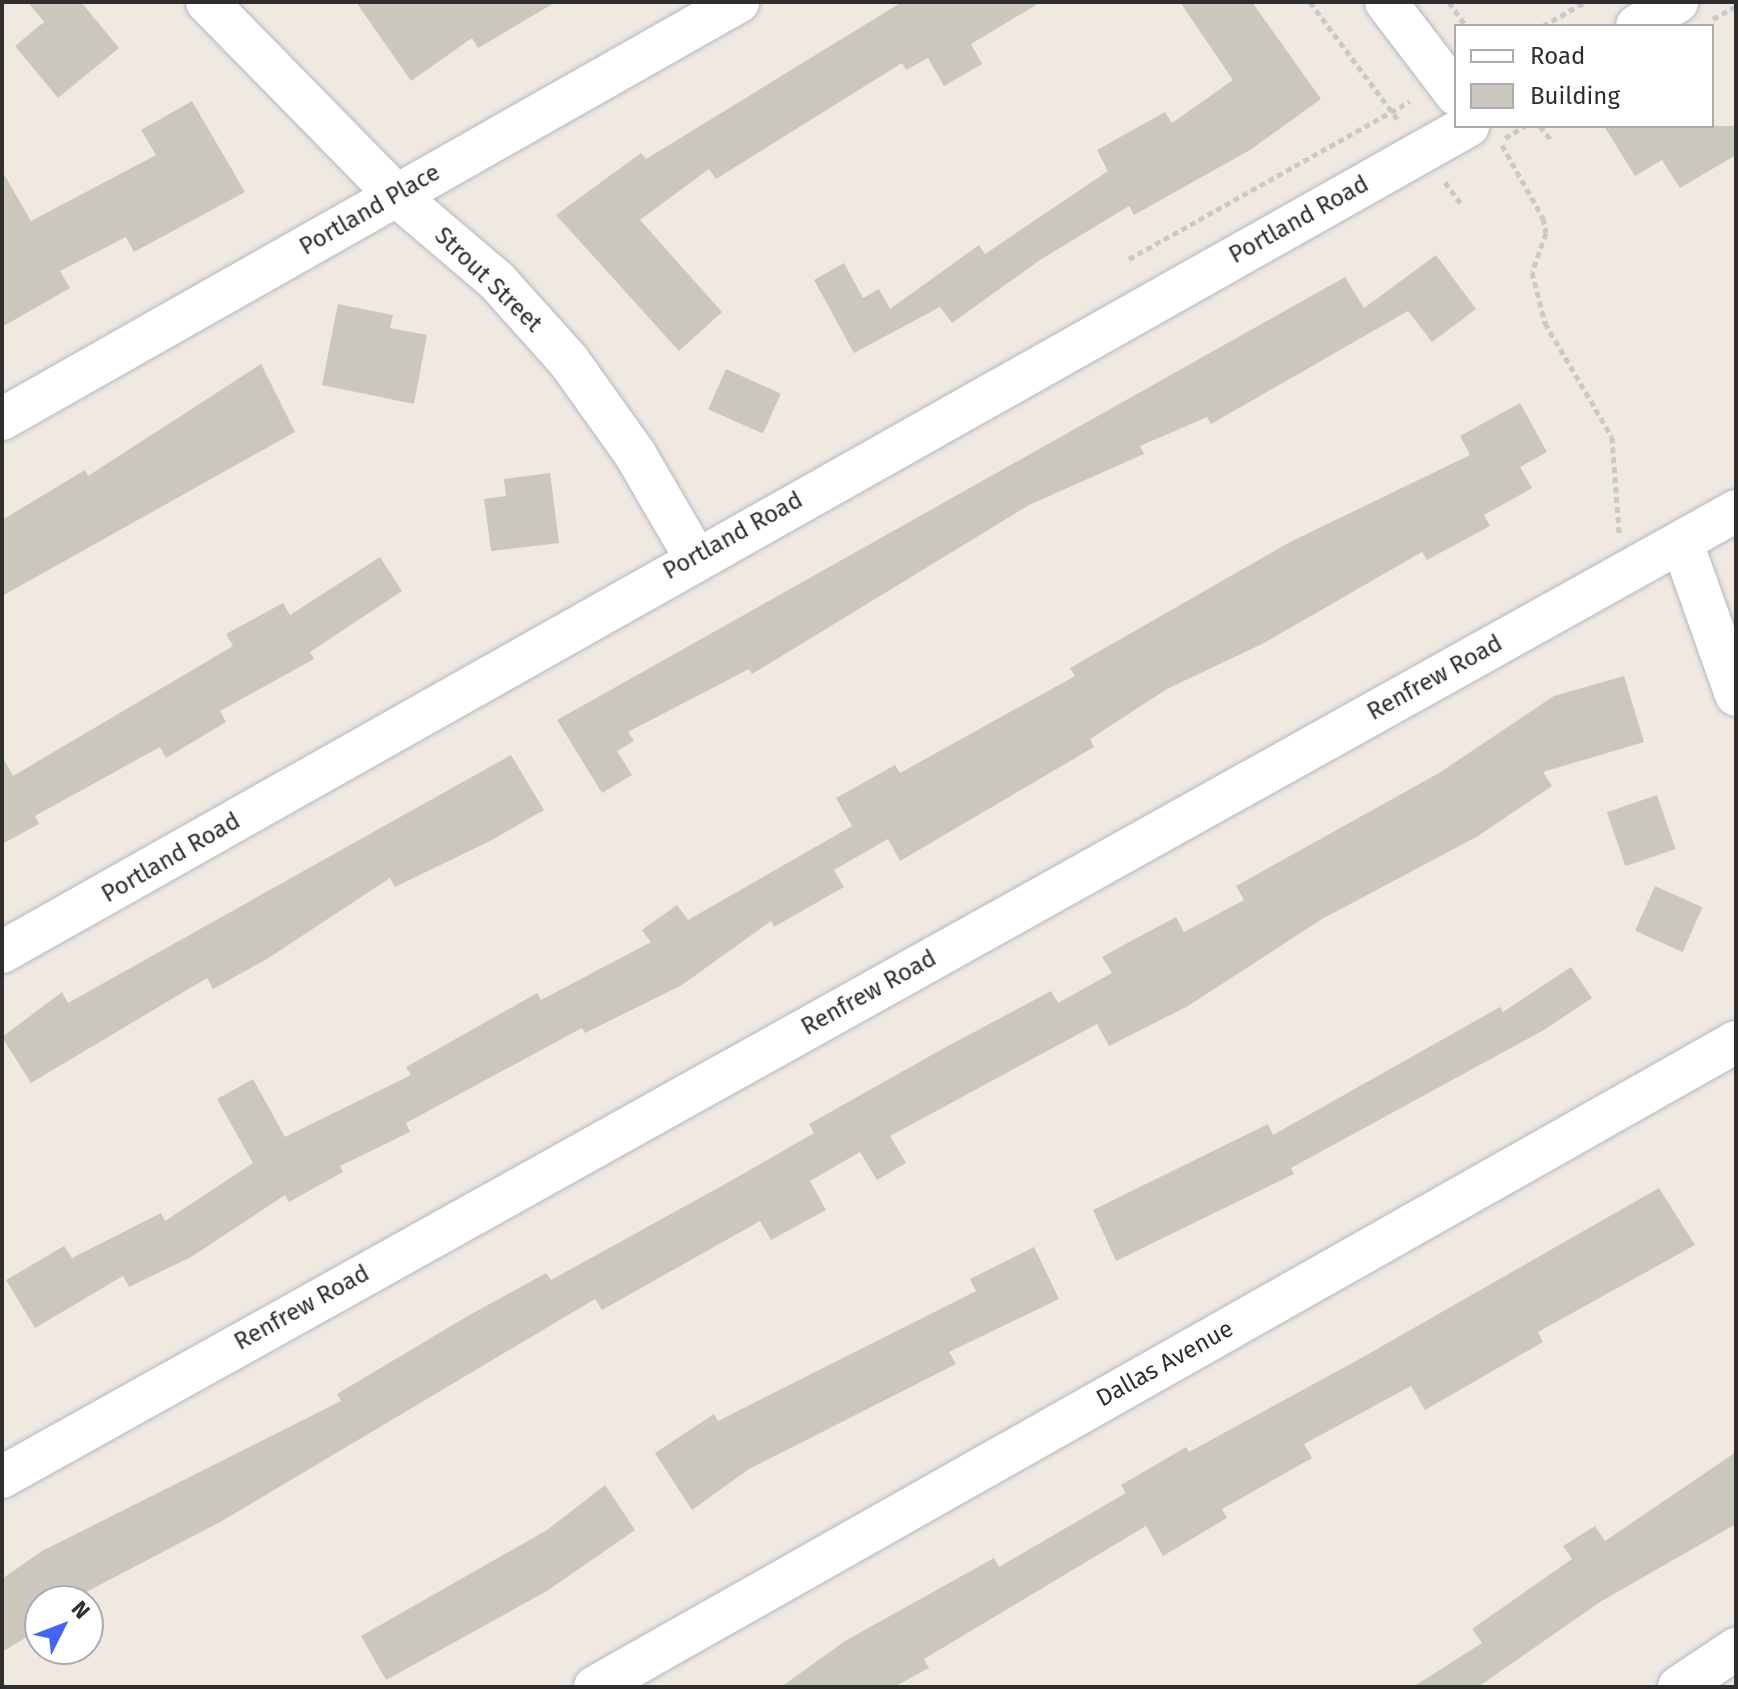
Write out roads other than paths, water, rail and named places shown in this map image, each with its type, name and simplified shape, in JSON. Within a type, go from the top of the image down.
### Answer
[{"type":"street","name":"Strout Street","points":[[207,2],[396,195],[497,281],[568,360],[635,454],[695,557]]},
{"type":"street","name":"Portland Place","points":[[2,419],[738,2]]},
{"type":"street","points":[[1386,2],[1451,87]]},
{"type":"street","points":[[1640,24],[1677,2]]},
{"type":"street","name":"Portland Road","points":[[2,952],[695,557],[1423,151],[1484,133]]},
{"type":"street","name":"Renfrew Road","points":[[2,1477],[1736,511]]},
{"type":"street","points":[[1682,543],[1736,695]]},
{"type":"street","name":"Dallas Avenue","points":[[595,1687],[1736,1042]]},
{"type":"street","points":[[1679,1687],[1736,1649]]}]
